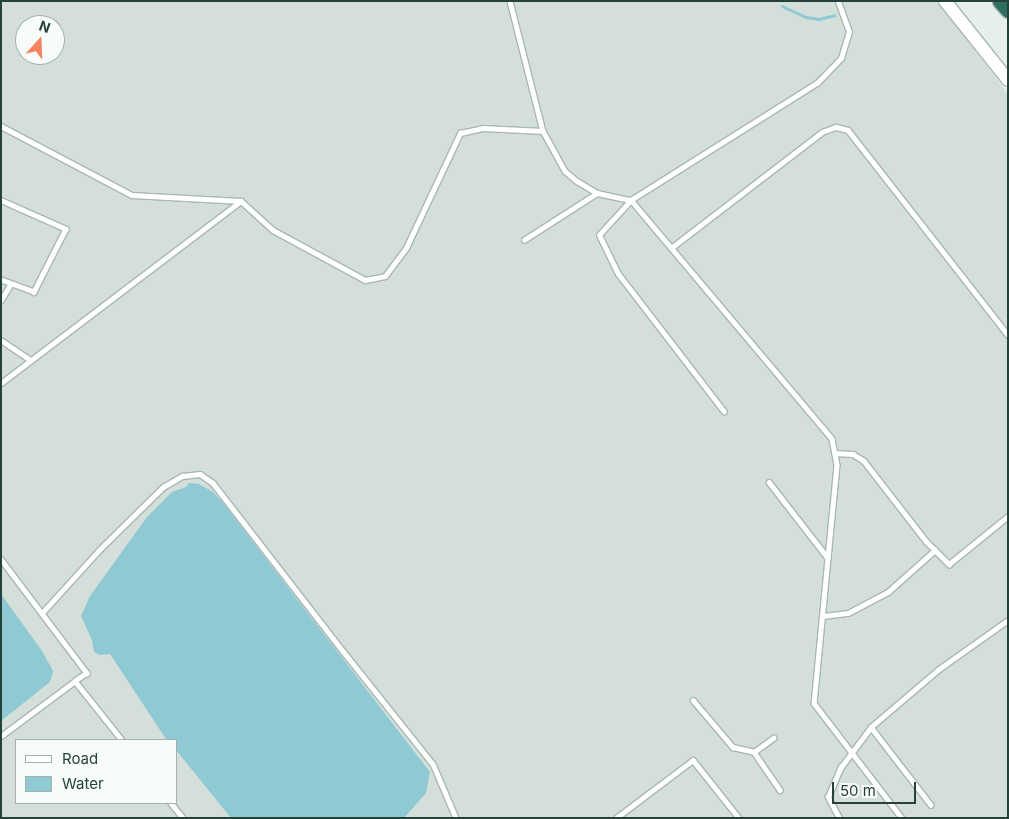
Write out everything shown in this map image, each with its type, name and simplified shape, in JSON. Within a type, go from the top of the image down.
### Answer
[{"type":"highway","points":[[1000,1],[1008,10]]},
{"type":"main road","points":[[945,1],[1008,80]]},
{"type":"lane","points":[[510,1],[543,131],[565,171],[597,193],[631,200],[832,440],[837,465],[814,703],[902,818]]},
{"type":"lane","points":[[724,412],[618,274],[599,235],[631,200],[817,83],[841,58],[849,32],[838,1]]},
{"type":"lane","points":[[1,126],[132,195],[241,201],[272,230],[365,280],[385,276],[406,248],[460,133],[483,128],[543,131]]},
{"type":"lane","points":[[671,248],[822,132],[836,127],[848,130],[1008,334]]},
{"type":"lane","points":[[524,240],[597,193]]},
{"type":"lane","points":[[1,200],[66,229],[34,292],[10,285],[1,280]]},
{"type":"lane","points":[[1,383],[241,201]]},
{"type":"lane","points":[[1,300],[10,285]]},
{"type":"lane","points":[[1,340],[31,360]]},
{"type":"lane","points":[[835,454],[853,454],[864,461],[935,550],[949,564],[1008,516]]},
{"type":"lane","points":[[42,613],[100,549],[163,487],[182,476],[200,474],[214,483],[343,651],[434,764],[456,818]]},
{"type":"lane","points":[[769,482],[828,558]]},
{"type":"lane","points":[[823,616],[848,613],[888,592],[935,550]]},
{"type":"lane","points":[[1,559],[87,673],[1,736]]},
{"type":"lane","points":[[839,818],[828,797],[841,767],[871,726],[939,670],[1008,620]]},
{"type":"lane","points":[[75,681],[121,739]]},
{"type":"lane","points":[[693,700],[733,747],[754,752],[780,790]]},
{"type":"lane","points":[[871,726],[931,805]]},
{"type":"lane","points":[[754,752],[773,738]]},
{"type":"lane","points":[[616,818],[693,760],[739,818]]},
{"type":"lane","points":[[172,804],[183,818]]},
{"type":"shaded area","points":[[1,1],[937,1],[1008,94],[1008,818],[1,818]]},
{"type":"water","points":[[189,483],[199,484],[213,492],[223,503],[430,772],[426,793],[404,818],[231,818],[178,752],[178,739],[166,739],[110,654],[100,655],[94,652],[92,640],[81,616],[90,596],[147,517],[172,492],[186,487]]},
{"type":"water","points":[[1,594],[42,651],[53,671],[50,682],[1,721]]},
{"type":"waterway","points":[[782,6],[806,17],[818,19],[835,15]]}]
